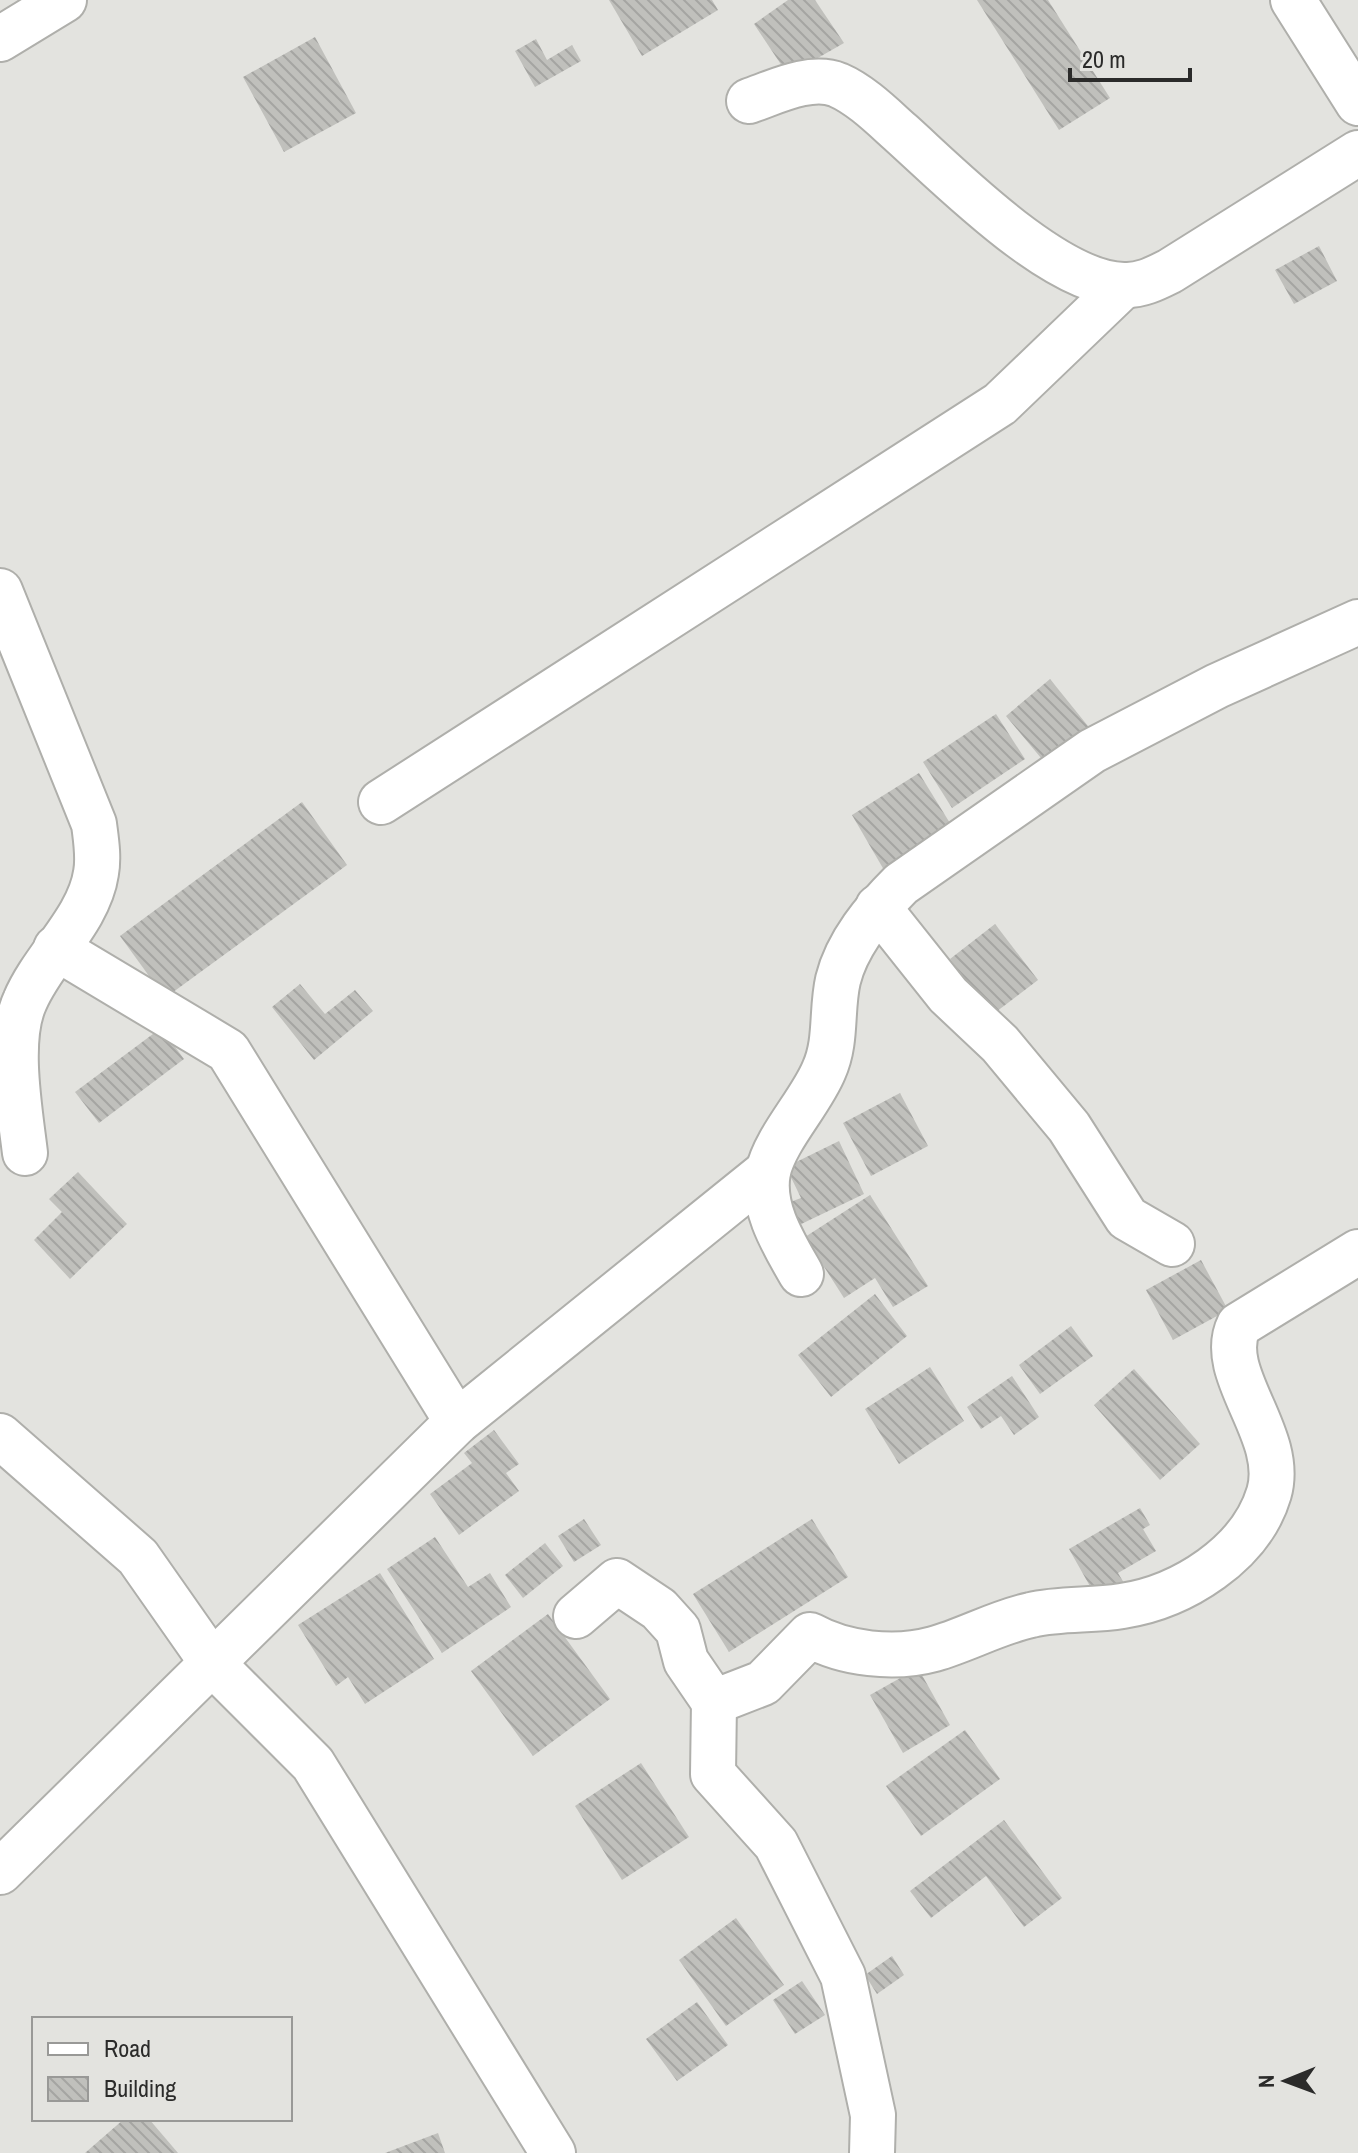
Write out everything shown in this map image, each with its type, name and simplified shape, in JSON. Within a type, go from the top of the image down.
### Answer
[{"type":"street","points":[[0,39],[64,0]]},
{"type":"street","points":[[1293,0],[1358,103]]},
{"type":"street","points":[[749,101],[797,85],[822,82],[838,85],[869,105],[1005,225],[1045,256],[1084,274],[1123,286],[1147,282],[1170,271],[1358,153]]},
{"type":"street","points":[[381,802],[1000,404],[1123,286]]},
{"type":"street","points":[[0,591],[94,824],[96,875],[85,904],[24,1002],[19,1028],[18,1072],[25,1153]]},
{"type":"street","points":[[0,1872],[457,1422],[768,1171],[826,1068],[833,1041],[838,978],[855,941],[878,907],[901,884],[1092,751],[1217,686],[1358,622]]},
{"type":"street","points":[[878,907],[948,995],[1000,1044],[1069,1127],[1127,1218],[1172,1244]]},
{"type":"street","points":[[56,948],[228,1051],[457,1422]]},
{"type":"street","points":[[768,1171],[768,1196],[777,1230],[801,1274]]},
{"type":"street","points":[[714,1702],[763,1683],[810,1635],[833,1648],[882,1654],[931,1650],[1031,1615],[1135,1604],[1195,1581],[1229,1555],[1256,1520],[1269,1494],[1272,1474],[1270,1449],[1235,1363],[1232,1346],[1239,1325],[1358,1252]]},
{"type":"street","points":[[0,1436],[138,1557],[213,1664],[313,1764],[553,2153]]},
{"type":"street","points":[[576,1616],[617,1581],[659,1609],[678,1630],[686,1661],[714,1702],[713,1774],[776,1844],[843,1976],[873,2115],[872,2153]]},
{"type":"building","points":[[609,0],[712,0],[718,10],[642,56]]},
{"type":"building","points":[[788,0],[815,0],[844,43],[788,75],[754,24]]},
{"type":"building","points":[[977,0],[1048,0],[1110,98],[1059,130]]},
{"type":"building","points":[[315,37],[356,113],[284,152],[243,77]]},
{"type":"building","points":[[536,39],[547,60],[572,45],[581,61],[535,87],[515,51]]},
{"type":"building","points":[[1319,246],[1337,281],[1294,304],[1275,270]]},
{"type":"building","points":[[1050,679],[1092,731],[1033,766],[1041,758],[1006,716]]},
{"type":"building","points":[[996,714],[1025,759],[952,808],[923,762]]},
{"type":"building","points":[[919,773],[953,828],[884,870],[852,815]]},
{"type":"building","points":[[302,802],[347,865],[165,998],[120,936]]},
{"type":"building","points":[[995,924],[1038,980],[992,1015],[950,959]]},
{"type":"building","points":[[300,984],[325,1014],[355,990],[373,1011],[314,1060],[272,1007]]},
{"type":"building","points":[[161,1028],[184,1059],[99,1123],[75,1092]]},
{"type":"building","points":[[900,1093],[928,1146],[871,1176],[843,1123]]},
{"type":"building","points":[[839,1141],[864,1194],[795,1227],[785,1204],[801,1198],[786,1167]]},
{"type":"building","points":[[78,1172],[127,1224],[70,1279],[34,1240],[62,1212],[49,1199]]},
{"type":"building","points":[[870,1195],[928,1286],[893,1307],[875,1278],[844,1298],[805,1237]]},
{"type":"building","points":[[1201,1260],[1228,1310],[1173,1340],[1146,1290]]},
{"type":"building","points":[[875,1294],[907,1336],[831,1397],[798,1355]]},
{"type":"building","points":[[1071,1326],[1093,1356],[1040,1394],[1019,1365]]},
{"type":"building","points":[[930,1367],[964,1421],[899,1464],[865,1409]]},
{"type":"building","points":[[1134,1369],[1200,1444],[1160,1480],[1094,1405]]},
{"type":"building","points":[[1012,1376],[1039,1417],[1014,1435],[1001,1416],[981,1429],[967,1407]]},
{"type":"building","points":[[494,1430],[519,1464],[506,1473],[519,1491],[459,1535],[430,1494],[472,1463],[464,1453]]},
{"type":"building","points":[[1140,1508],[1150,1525],[1143,1529],[1156,1551],[1118,1573],[1127,1588],[1100,1604],[1069,1549]]},
{"type":"building","points":[[584,1519],[601,1545],[574,1562],[558,1536]]},
{"type":"building","points":[[812,1519],[848,1577],[729,1652],[693,1594]]},
{"type":"building","points":[[435,1537],[468,1587],[490,1573],[511,1607],[442,1653],[387,1569]]},
{"type":"building","points":[[545,1543],[563,1566],[523,1598],[505,1575]]},
{"type":"building","points":[[380,1573],[434,1659],[365,1704],[348,1677],[336,1686],[298,1625]]},
{"type":"building","points":[[548,1614],[610,1699],[533,1756],[471,1671]]},
{"type":"building","points":[[918,1668],[950,1725],[903,1753],[870,1695]]},
{"type":"building","points":[[965,1730],[1000,1779],[921,1836],[886,1786]]},
{"type":"building","points":[[641,1763],[689,1837],[622,1880],[575,1806]]},
{"type":"building","points":[[1004,1820],[1062,1898],[1024,1927],[986,1876],[931,1918],[910,1891]]},
{"type":"building","points":[[736,1918],[784,1985],[726,2026],[679,1960]]},
{"type":"building","points":[[892,1956],[904,1975],[877,1994],[865,1975]]},
{"type":"building","points":[[802,1981],[825,2015],[795,2034],[773,2000]]},
{"type":"building","points":[[697,2002],[728,2045],[677,2081],[646,2039]]},
{"type":"building","points":[[122,2121],[151,2121],[178,2153],[85,2153]]},
{"type":"building","points":[[438,2133],[445,2153],[385,2153]]}]
